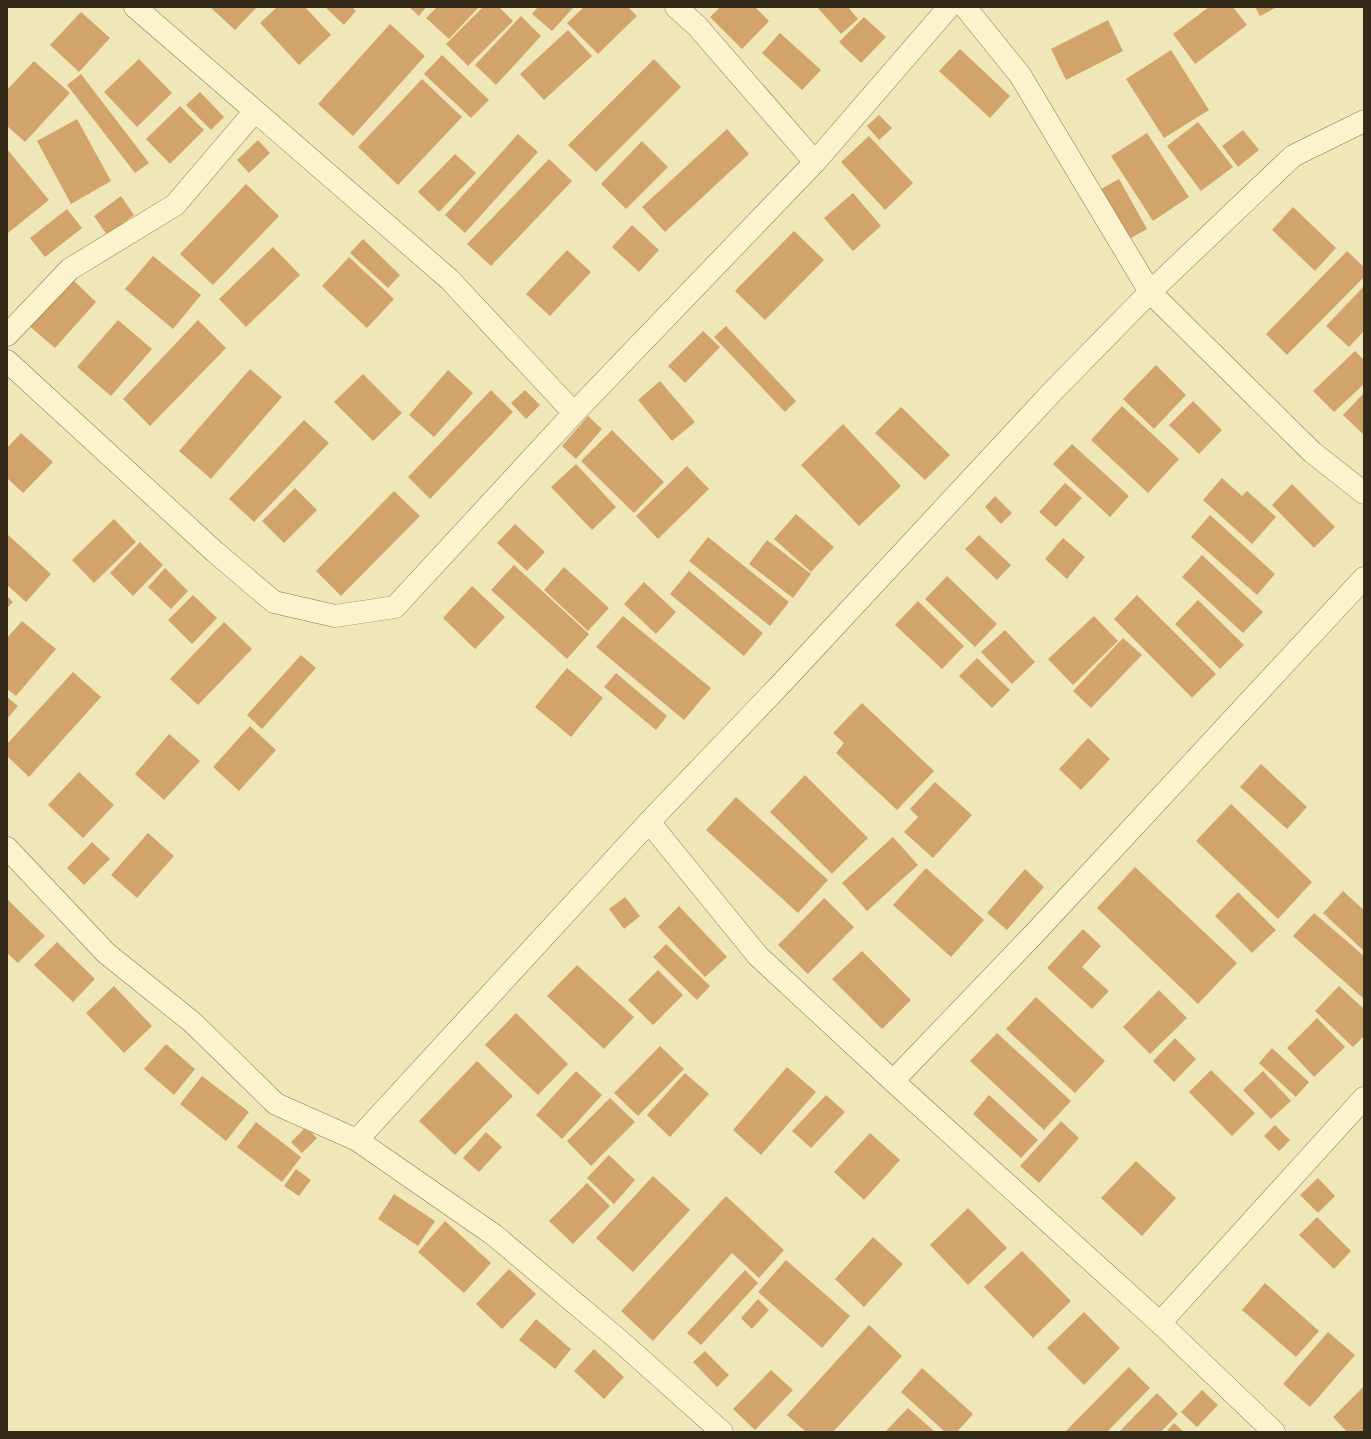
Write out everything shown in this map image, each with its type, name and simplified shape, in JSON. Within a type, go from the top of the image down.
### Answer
[{"type":"street","points":[[135,7],[448,279],[574,413]]},
{"type":"street","points":[[676,7],[697,26],[816,162]]},
{"type":"street","points":[[7,361],[209,547],[274,602],[335,616],[395,607],[574,413],[816,162],[949,7]]},
{"type":"street","points":[[965,7],[1020,75],[1150,292],[1312,452],[1364,493]]},
{"type":"street","points":[[7,335],[70,269],[175,205],[255,111]]},
{"type":"street","points":[[357,1140],[649,822],[781,684],[1048,396],[1150,292],[1293,156],[1364,121]]},
{"type":"street","points":[[893,1081],[1033,935],[1364,578]]},
{"type":"street","points":[[649,822],[758,956],[893,1081],[1160,1323],[1274,1432]]},
{"type":"street","points":[[7,848],[106,953],[192,1022],[276,1104],[357,1140],[494,1235],[620,1341],[722,1432]]},
{"type":"street","points":[[1160,1323],[1364,1098]]},
{"type":"building","points":[[210,7],[257,7],[235,30]]},
{"type":"building","points":[[277,7],[305,7],[331,35],[299,65],[260,23]]},
{"type":"building","points":[[325,7],[352,7],[356,11],[344,25]]},
{"type":"building","points":[[409,7],[426,7],[419,16]]},
{"type":"building","points":[[437,7],[479,7],[449,39],[426,18]]},
{"type":"building","points":[[483,7],[499,7],[513,21],[468,66],[446,44]]},
{"type":"building","points":[[538,7],[574,7],[552,31],[532,14]]},
{"type":"building","points":[[584,7],[628,7],[637,16],[598,54],[567,23]]},
{"type":"building","points":[[720,7],[755,7],[769,21],[742,49],[710,17]]},
{"type":"building","points":[[817,7],[848,7],[858,19],[841,34]]},
{"type":"building","points":[[1209,7],[1233,7],[1247,25],[1195,64],[1173,34]]},
{"type":"building","points":[[1255,7],[1277,7],[1260,16]]},
{"type":"building","points":[[81,12],[110,38],[79,72],[50,45]]},
{"type":"building","points":[[521,16],[541,36],[496,85],[475,65]]},
{"type":"building","points":[[864,17],[886,37],[861,63],[839,42]]},
{"type":"building","points":[[1108,20],[1123,51],[1066,80],[1051,49]]},
{"type":"building","points":[[390,24],[425,56],[353,136],[318,104]]},
{"type":"building","points":[[568,30],[592,56],[544,100],[520,74]]},
{"type":"building","points":[[780,33],[821,70],[802,90],[762,53]]},
{"type":"building","points":[[960,49],[1010,96],[990,118],[939,71]]},
{"type":"building","points":[[1171,50],[1209,110],[1164,138],[1126,79]]},
{"type":"building","points":[[442,55],[489,100],[471,118],[424,74]]},
{"type":"building","points":[[139,59],[172,93],[137,127],[104,92]]},
{"type":"building","points":[[654,59],[681,87],[596,172],[568,145]]},
{"type":"building","points":[[34,61],[70,93],[25,142],[7,126],[7,90]]},
{"type":"building","points":[[81,74],[149,163],[135,173],[67,85]]},
{"type":"building","points":[[422,79],[462,117],[398,185],[358,147]]},
{"type":"building","points":[[200,92],[224,117],[211,130],[186,105]]},
{"type":"building","points":[[180,106],[204,130],[170,164],[146,139]]},
{"type":"building","points":[[879,115],[892,128],[879,140],[867,126]]},
{"type":"building","points":[[77,119],[111,181],[71,204],[37,141]]},
{"type":"building","points":[[1198,122],[1233,167],[1201,191],[1167,146]]},
{"type":"building","points":[[727,129],[749,154],[665,232],[642,207]]},
{"type":"building","points":[[1243,130],[1259,150],[1238,167],[1222,146]]},
{"type":"building","points":[[1147,133],[1189,197],[1153,221],[1111,156]]},
{"type":"building","points":[[518,134],[538,152],[465,233],[445,215]]},
{"type":"building","points":[[869,136],[913,183],[885,210],[841,162]]},
{"type":"building","points":[[258,140],[270,153],[249,173],[237,160]]},
{"type":"building","points":[[642,141],[668,167],[626,209],[601,184]]},
{"type":"building","points":[[7,149],[49,200],[8,233],[7,232]]},
{"type":"building","points":[[455,154],[476,173],[439,212],[418,192]]},
{"type":"building","points":[[549,159],[572,181],[491,266],[467,244]]},
{"type":"building","points":[[1119,179],[1147,229],[1129,239],[1101,189]]},
{"type":"building","points":[[246,184],[279,216],[213,285],[180,254]]},
{"type":"building","points":[[853,193],[881,226],[853,251],[824,218]]},
{"type":"building","points":[[121,196],[134,215],[107,235],[94,216]]},
{"type":"building","points":[[1293,207],[1336,248],[1315,271],[1272,230]]},
{"type":"building","points":[[67,209],[82,228],[45,257],[30,238]]},
{"type":"building","points":[[632,225],[659,250],[639,272],[612,247]]},
{"type":"building","points":[[794,231],[824,260],[765,320],[735,291]]},
{"type":"building","points":[[363,239],[400,275],[388,288],[350,253]]},
{"type":"building","points":[[273,247],[300,275],[246,327],[219,299]]},
{"type":"building","points":[[567,250],[591,272],[550,316],[526,294]]},
{"type":"building","points":[[1347,251],[1364,267],[1364,277],[1287,355],[1266,334]]},
{"type":"building","points":[[153,256],[201,295],[173,329],[125,289]]},
{"type":"building","points":[[349,257],[394,299],[367,328],[322,286]]},
{"type":"building","points":[[70,277],[96,302],[55,348],[27,324]]},
{"type":"building","points":[[1364,286],[1364,331],[1349,347],[1326,326]]},
{"type":"building","points":[[118,320],[152,349],[111,396],[77,367]]},
{"type":"building","points":[[198,320],[226,348],[150,426],[123,399]]},
{"type":"building","points":[[726,326],[796,401],[785,412],[714,337]]},
{"type":"building","points":[[703,331],[720,347],[685,383],[668,366]]},
{"type":"building","points":[[1355,351],[1364,360],[1364,384],[1334,412],[1313,391]]},
{"type":"building","points":[[1156,365],[1186,395],[1154,429],[1123,399]]},
{"type":"building","points":[[250,369],[282,397],[211,479],[179,451]]},
{"type":"building","points":[[448,370],[473,393],[434,437],[409,415]]},
{"type":"building","points":[[363,374],[402,413],[373,441],[334,402]]},
{"type":"building","points":[[660,381],[695,422],[672,441],[638,400]]},
{"type":"building","points":[[491,390],[513,412],[430,499],[408,477]]},
{"type":"building","points":[[525,390],[540,405],[526,419],[511,403]]},
{"type":"building","points":[[1364,393],[1364,435],[1343,415]]},
{"type":"building","points":[[1193,401],[1222,430],[1199,454],[1169,425]]},
{"type":"building","points":[[1122,406],[1179,459],[1148,493],[1091,440]]},
{"type":"building","points":[[901,407],[950,455],[925,480],[875,433]]},
{"type":"building","points":[[588,416],[602,429],[576,459],[562,446]]},
{"type":"building","points":[[304,420],[329,443],[254,522],[229,499]]},
{"type":"building","points":[[843,424],[901,486],[859,526],[801,465]]},
{"type":"building","points":[[612,430],[664,482],[634,513],[581,461]]},
{"type":"building","points":[[21,433],[53,462],[23,493],[7,478],[7,448]]},
{"type":"building","points":[[1072,444],[1129,496],[1110,517],[1053,464]]},
{"type":"building","points":[[576,464],[616,507],[592,530],[551,487]]},
{"type":"building","points":[[687,466],[709,489],[658,539],[636,516]]},
{"type":"building","points":[[1222,478],[1242,496],[1247,491],[1276,517],[1252,544],[1203,500]]},
{"type":"building","points":[[1065,483],[1082,498],[1056,527],[1039,512]]},
{"type":"building","points":[[1292,484],[1335,527],[1314,548],[1272,505]]},
{"type":"building","points":[[295,488],[317,510],[284,543],[262,521]]},
{"type":"building","points":[[394,491],[420,516],[341,596],[316,571]]},
{"type":"building","points":[[995,496],[1012,513],[1001,524],[985,507]]},
{"type":"building","points":[[796,514],[834,547],[811,572],[774,539]]},
{"type":"building","points":[[1210,515],[1275,574],[1257,595],[1191,537]]},
{"type":"building","points":[[114,519],[136,542],[94,583],[72,560]]},
{"type":"building","points":[[515,524],[545,552],[527,571],[497,543]]},
{"type":"building","points":[[7,534],[51,574],[26,602],[7,585]]},
{"type":"building","points":[[979,535],[1011,565],[997,580],[965,549]]},
{"type":"building","points":[[708,537],[789,602],[770,626],[689,561]]},
{"type":"building","points":[[1063,538],[1085,557],[1067,579],[1045,559]]},
{"type":"building","points":[[767,540],[811,574],[793,598],[749,564]]},
{"type":"building","points":[[140,542],[163,565],[133,596],[110,573]]},
{"type":"building","points":[[1202,555],[1263,612],[1243,633],[1182,577]]},
{"type":"building","points":[[514,565],[589,634],[567,659],[491,590]]},
{"type":"building","points":[[564,567],[609,608],[588,631],[544,590]]},
{"type":"building","points":[[165,568],[188,591],[171,609],[148,587]]},
{"type":"building","points":[[689,571],[763,633],[744,656],[670,594]]},
{"type":"building","points":[[947,576],[997,624],[975,647],[925,599]]},
{"type":"building","points":[[644,582],[676,612],[656,634],[624,604]]},
{"type":"building","points":[[472,586],[505,617],[475,649],[443,618]]},
{"type":"building","points":[[193,595],[217,618],[192,644],[168,620]]},
{"type":"building","points":[[1137,595],[1216,674],[1192,698],[1114,619]]},
{"type":"building","points":[[7,596],[13,602],[7,608]]},
{"type":"building","points":[[1198,600],[1244,645],[1220,669],[1175,624]]},
{"type":"building","points":[[918,601],[964,646],[942,669],[895,625]]},
{"type":"building","points":[[623,616],[711,688],[684,720],[596,647]]},
{"type":"building","points":[[1094,616],[1118,641],[1073,685],[1048,659]]},
{"type":"building","points":[[22,621],[56,649],[16,696],[7,689],[7,638]]},
{"type":"building","points":[[224,622],[252,649],[198,705],[170,679]]},
{"type":"building","points":[[1005,630],[1035,662],[1012,684],[981,652]]},
{"type":"building","points":[[1123,638],[1142,655],[1091,708],[1073,691]]},
{"type":"building","points":[[301,655],[316,668],[262,729],[247,715]]},
{"type":"building","points":[[977,658],[1010,690],[992,708],[959,676]]},
{"type":"building","points":[[567,668],[603,698],[571,737],[535,707]]},
{"type":"building","points":[[73,672],[101,697],[29,777],[7,756],[7,744]]},
{"type":"building","points":[[616,673],[667,716],[656,730],[604,687]]},
{"type":"building","points":[[7,697],[18,706],[7,719]]},
{"type":"building","points":[[862,703],[934,771],[897,810],[836,753],[844,743],[833,733]]},
{"type":"building","points":[[250,726],[276,750],[239,791],[213,767]]},
{"type":"building","points":[[169,734],[200,761],[164,800],[135,774]]},
{"type":"building","points":[[1088,738],[1110,759],[1081,790],[1059,769]]},
{"type":"building","points":[[1261,764],[1307,807],[1287,829],[1240,787]]},
{"type":"building","points":[[79,772],[114,805],[83,838],[48,805]]},
{"type":"building","points":[[805,775],[868,838],[832,874],[770,812]]},
{"type":"building","points":[[935,782],[972,815],[933,858],[904,832],[918,817],[910,809]]},
{"type":"building","points":[[736,797],[828,880],[798,913],[706,830]]},
{"type":"building","points":[[1231,804],[1312,882],[1278,919],[1196,841]]},
{"type":"building","points":[[148,833],[174,856],[137,898],[111,875]]},
{"type":"building","points":[[893,837],[918,865],[867,911],[842,883]]},
{"type":"building","points":[[92,842],[110,859],[84,885],[67,868]]},
{"type":"building","points":[[1135,867],[1237,963],[1198,1004],[1097,908]]},
{"type":"building","points":[[926,868],[984,920],[951,957],[893,905]]},
{"type":"building","points":[[1025,869],[1044,887],[1007,930],[987,913]]},
{"type":"building","points":[[1343,891],[1364,910],[1364,951],[1323,913]]},
{"type":"building","points":[[1238,892],[1276,930],[1252,953],[1215,916]]},
{"type":"building","points":[[625,897],[640,916],[624,929],[609,909]]},
{"type":"building","points":[[824,898],[854,927],[808,974],[778,945]]},
{"type":"building","points":[[7,899],[45,936],[18,963],[7,953]]},
{"type":"building","points":[[679,906],[727,957],[705,977],[658,927]]},
{"type":"building","points":[[1314,913],[1364,956],[1364,999],[1293,936]]},
{"type":"building","points":[[1083,929],[1101,946],[1082,967],[1109,991],[1092,1009],[1047,968]]},
{"type":"building","points":[[57,942],[95,979],[73,1002],[34,965]]},
{"type":"building","points":[[666,944],[710,986],[697,1000],[653,957]]},
{"type":"building","points":[[862,951],[911,1000],[882,1029],[832,979]]},
{"type":"building","points":[[577,965],[634,1017],[604,1049],[547,996]]},
{"type":"building","points":[[658,970],[683,995],[653,1025],[628,1000]]},
{"type":"building","points":[[114,986],[152,1026],[124,1053],[86,1013]]},
{"type":"building","points":[[1339,986],[1364,1009],[1364,1036],[1353,1047],[1315,1011]]},
{"type":"building","points":[[1159,990],[1187,1018],[1150,1054],[1123,1027]]},
{"type":"building","points":[[1036,997],[1105,1061],[1075,1093],[1006,1029]]},
{"type":"building","points":[[516,1013],[568,1064],[538,1095],[485,1045]]},
{"type":"building","points":[[1317,1018],[1345,1047],[1314,1077],[1287,1048]]},
{"type":"building","points":[[997,1033],[1071,1101],[1044,1130],[970,1061]]},
{"type":"building","points":[[1175,1038],[1196,1059],[1174,1082],[1153,1061]]},
{"type":"building","points":[[166,1044],[195,1069],[174,1095],[144,1069]]},
{"type":"building","points":[[660,1046],[684,1069],[638,1116],[614,1093]]},
{"type":"building","points":[[1272,1048],[1309,1082],[1296,1097],[1259,1063]]},
{"type":"building","points":[[477,1061],[513,1096],[455,1155],[419,1121]]},
{"type":"building","points":[[787,1067],[816,1092],[761,1155],[733,1130]]},
{"type":"building","points":[[1211,1070],[1255,1113],[1232,1136],[1189,1092]]},
{"type":"building","points":[[576,1071],[602,1095],[562,1139],[536,1115]]},
{"type":"building","points":[[1263,1071],[1291,1101],[1271,1119],[1243,1090]]},
{"type":"building","points":[[685,1073],[709,1094],[670,1137],[647,1115]]},
{"type":"building","points":[[202,1076],[249,1112],[226,1141],[180,1104]]},
{"type":"building","points":[[826,1095],[845,1112],[811,1148],[792,1131]]},
{"type":"building","points":[[989,1095],[1038,1140],[1021,1158],[973,1114]]},
{"type":"building","points":[[610,1098],[635,1122],[591,1166],[567,1141]]},
{"type":"building","points":[[1061,1121],[1079,1138],[1039,1183],[1020,1166]]},
{"type":"building","points":[[256,1122],[301,1157],[282,1182],[237,1147]]},
{"type":"building","points":[[1275,1125],[1290,1140],[1279,1151],[1264,1136]]},
{"type":"building","points":[[306,1127],[317,1138],[302,1153],[291,1142]]},
{"type":"building","points":[[486,1132],[502,1147],[479,1172],[463,1158]]},
{"type":"building","points":[[870,1133],[900,1160],[864,1200],[834,1172]]},
{"type":"building","points":[[609,1155],[635,1180],[614,1204],[587,1178]]},
{"type":"building","points":[[1136,1161],[1176,1198],[1142,1236],[1101,1198]]},
{"type":"building","points":[[296,1169],[311,1180],[299,1196],[284,1186]]},
{"type":"building","points":[[653,1176],[690,1210],[633,1272],[596,1238]]},
{"type":"building","points":[[1318,1178],[1335,1196],[1318,1213],[1300,1195]]},
{"type":"building","points":[[587,1183],[610,1206],[573,1244],[549,1221]]},
{"type":"building","points":[[394,1194],[435,1221],[418,1246],[378,1219]]},
{"type":"building","points":[[726,1196],[784,1250],[759,1278],[732,1253],[653,1341],[621,1311]]},
{"type":"building","points":[[968,1208],[1007,1248],[968,1285],[930,1245]]},
{"type":"building","points":[[1317,1217],[1351,1251],[1334,1269],[1299,1235]]},
{"type":"building","points":[[445,1221],[491,1263],[464,1293],[418,1252]]},
{"type":"building","points":[[873,1237],[903,1264],[864,1307],[835,1279]]},
{"type":"building","points":[[1022,1251],[1071,1301],[1033,1338],[984,1287]]},
{"type":"building","points":[[786,1260],[850,1316],[822,1348],[758,1292]]},
{"type":"building","points":[[509,1269],[536,1294],[502,1329],[476,1304]]},
{"type":"building","points":[[745,1270],[758,1283],[701,1345],[687,1333]]},
{"type":"building","points":[[1265,1283],[1319,1331],[1296,1357],[1242,1310]]},
{"type":"building","points":[[758,1299],[769,1310],[752,1329],[741,1318]]},
{"type":"building","points":[[1084,1312],[1120,1348],[1084,1385],[1047,1348]]},
{"type":"building","points":[[536,1319],[571,1349],[555,1369],[519,1340]]},
{"type":"building","points":[[869,1325],[902,1356],[833,1432],[806,1432],[787,1415]]},
{"type":"building","points":[[1328,1332],[1355,1355],[1310,1407],[1283,1384]]},
{"type":"building","points":[[594,1349],[624,1377],[604,1399],[574,1371]]},
{"type":"building","points":[[705,1351],[729,1375],[717,1387],[693,1362]]},
{"type":"building","points":[[1129,1367],[1150,1388],[1107,1432],[1065,1432]]},
{"type":"building","points":[[922,1368],[973,1414],[957,1432],[945,1432],[901,1392]]},
{"type":"building","points":[[771,1370],[793,1390],[755,1430],[733,1409]]},
{"type":"building","points":[[1364,1386],[1364,1432],[1347,1432],[1333,1417]]},
{"type":"building","points":[[1202,1390],[1218,1405],[1197,1427],[1181,1412]]},
{"type":"building","points":[[1157,1393],[1178,1414],[1161,1432],[1119,1432]]},
{"type":"building","points":[[908,1408],[935,1432],[885,1432]]},
{"type":"building","points":[[1174,1423],[1184,1432],[1166,1432]]}]
